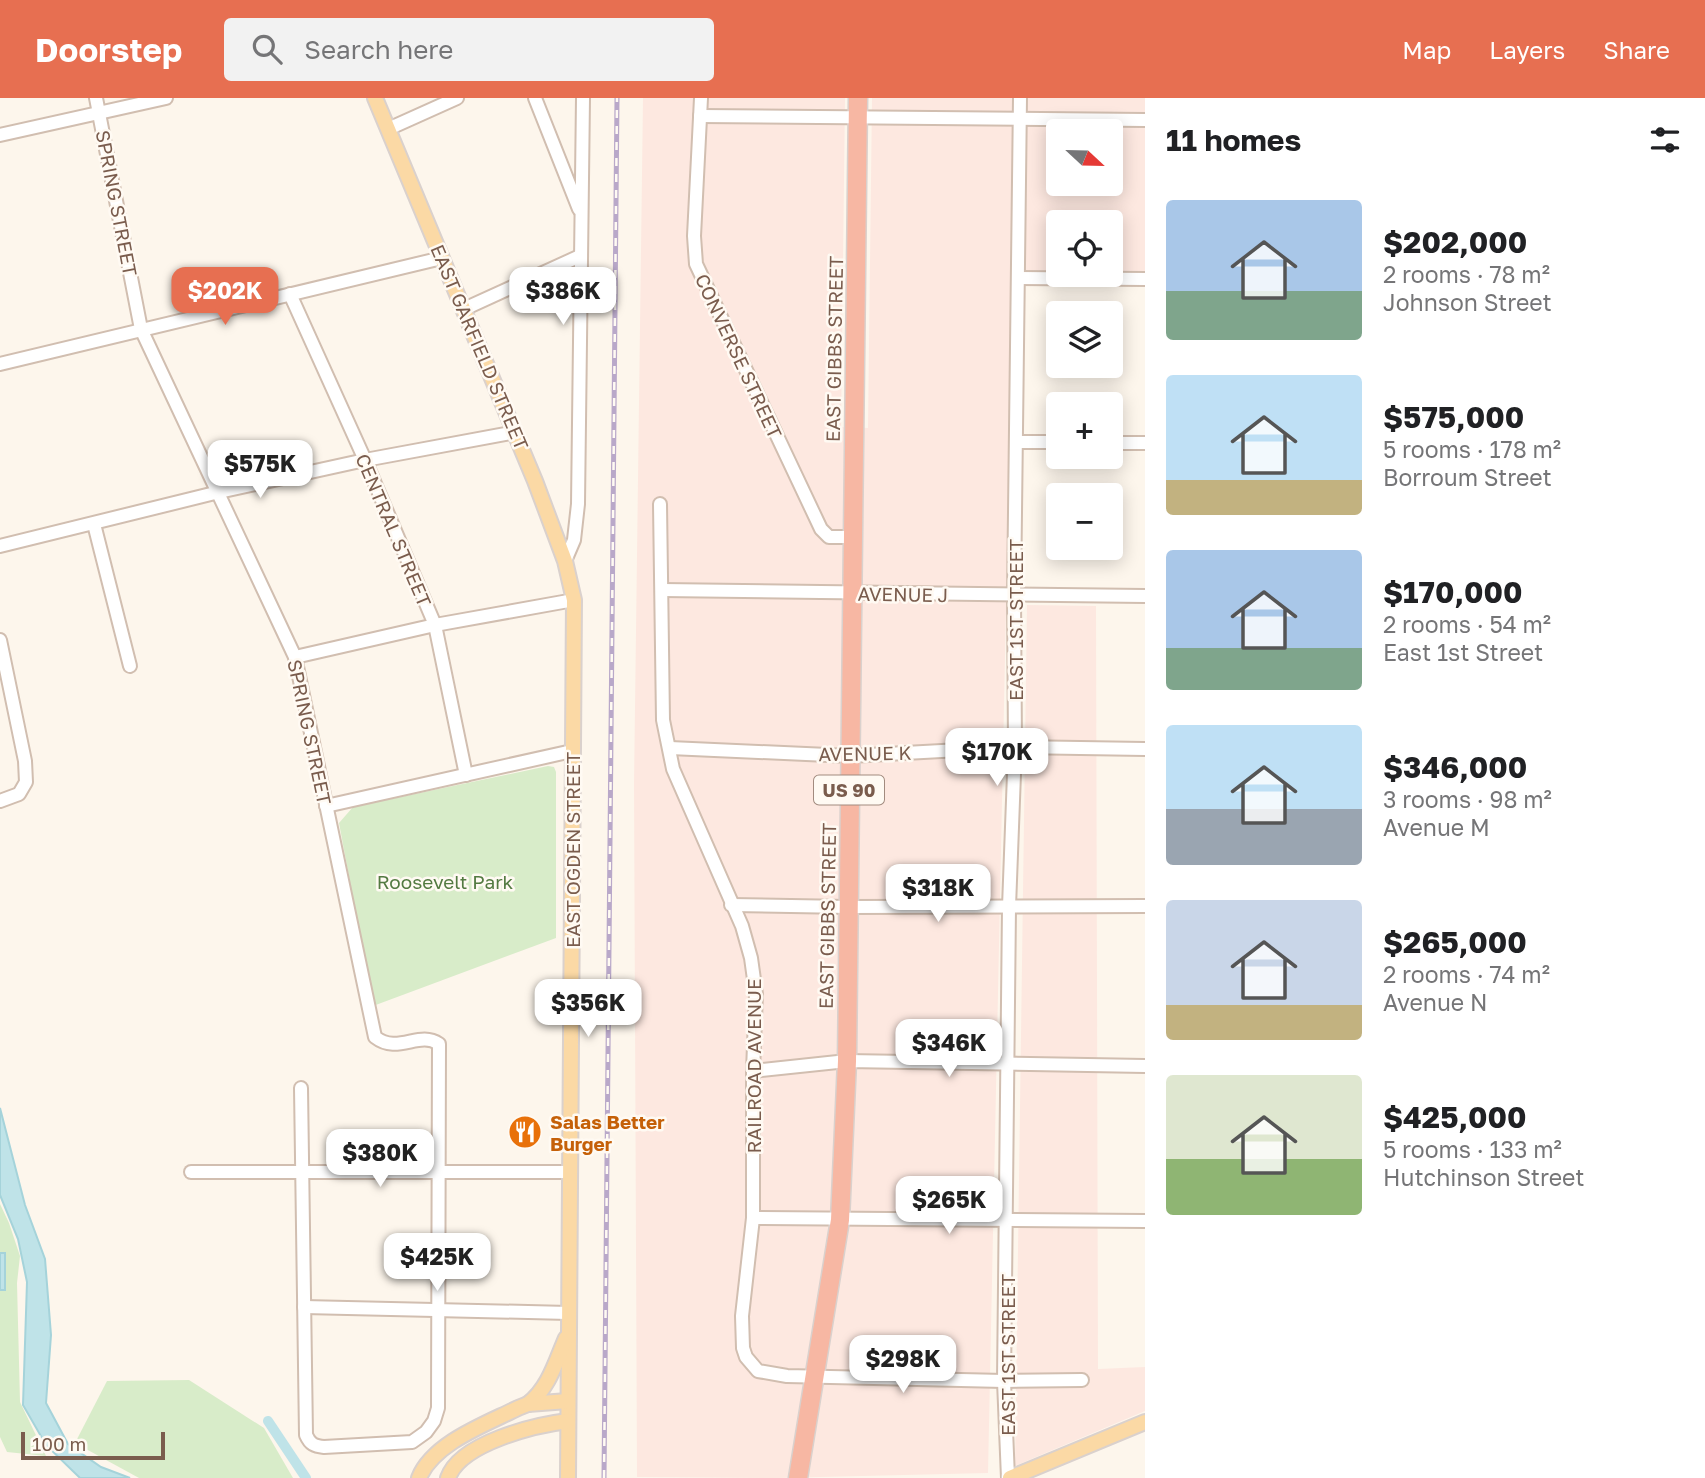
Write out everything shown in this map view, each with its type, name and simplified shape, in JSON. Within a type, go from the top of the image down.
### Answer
[{"type":"highway","name":"EAST GIBBS STREET","points":[[798,1478],[840,1220],[847,1061],[858,98]]},
{"type":"main road","name":"EAST GARFIELD STREET","points":[[375,98],[516,432],[565,561],[574,600]]},
{"type":"main road","name":"EAST OGDEN STREET","points":[[568,1478],[574,600]]},
{"type":"main road","points":[[419,1478],[431,1459],[443,1448],[537,1397],[548,1381],[569,1330]]},
{"type":"main road","points":[[528,1404],[568,1401]]},
{"type":"main road","points":[[449,1478],[455,1464],[511,1433],[538,1425],[568,1421]]},
{"type":"main road","points":[[1009,1478],[1145,1422]]},
{"type":"street","name":"SPRING STREET","points":[[96,98],[141,329],[295,657],[375,1037],[390,1045],[426,1039],[439,1044],[438,1172]]},
{"type":"street","points":[[0,135],[166,98]]},
{"type":"street","points":[[388,129],[457,98]]},
{"type":"street","points":[[535,98],[582,216]]},
{"type":"street","points":[[565,561],[574,540],[578,504],[583,98]]},
{"type":"street","name":"CONVERSE STREET","points":[[701,98],[694,236],[696,264],[821,529],[829,537],[852,537]]},
{"type":"street","name":"EAST 1ST STREET","points":[[1009,1478],[1004,1381],[1008,1220],[1009,907],[1015,747],[1014,595],[1020,98]]},
{"type":"street","points":[[700,116],[1145,120]]},
{"type":"street","points":[[464,309],[580,256]]},
{"type":"street","points":[[0,364],[442,258]]},
{"type":"street","points":[[1018,278],[1145,279]]},
{"type":"street","name":"CENTRAL STREET","points":[[290,295],[365,460],[435,625],[466,775]]},
{"type":"street","points":[[0,546],[219,492],[365,460],[516,432]]},
{"type":"street","points":[[1016,442],[1046,442]]},
{"type":"street","points":[[1123,443],[1145,443]]},
{"type":"street","name":"RAILROAD AVENUE","points":[[660,504],[663,720],[673,769],[745,937],[756,994],[753,1218],[742,1316],[746,1357],[758,1371],[787,1376],[815,1376]]},
{"type":"street","points":[[94,524],[130,666]]},
{"type":"street","name":"AVENUE J","points":[[662,590],[1145,596]]},
{"type":"street","points":[[295,657],[435,625],[574,600]]},
{"type":"street","points":[[0,640],[25,761],[26,782],[19,794],[0,801]]},
{"type":"street","name":"AVENUE K","points":[[670,748],[850,756],[1015,747],[1145,749]]},
{"type":"street","points":[[326,806],[572,751]]},
{"type":"street","points":[[731,905],[848,908],[1145,906]]},
{"type":"street","points":[[753,1071],[847,1061],[1145,1066]]},
{"type":"street","points":[[301,1088],[306,1434],[309,1442],[315,1446],[412,1441],[426,1432],[434,1421],[438,1408],[438,1172]]},
{"type":"street","points":[[191,1172],[570,1172]]},
{"type":"street","points":[[753,1218],[1145,1221]]},
{"type":"street","points":[[304,1307],[569,1313]]},
{"type":"street","points":[[815,1376],[1004,1381],[1082,1380]]},
{"type":"shaded area","points":[[643,98],[845,98],[841,427],[868,428],[872,98],[1145,98],[1145,271],[1123,271],[1123,210],[1046,210],[1046,272],[1013,273],[988,1473],[778,1478],[637,1477],[634,784]]},
{"type":"shaded area","points":[[1027,605],[1096,606],[1098,1369],[1145,1367],[1145,1411],[1015,1466]]},
{"type":"green space","name":"Roosevelt Park","points":[[548,766],[554,767],[556,772],[556,938],[373,1006],[339,823],[353,807]]},
{"type":"green space","points":[[0,1204],[20,1256],[17,1283],[20,1402],[46,1456],[7,1452],[0,1437]]},
{"type":"green space","points":[[189,1380],[264,1428],[293,1478],[139,1478],[75,1443],[107,1381]]},
{"type":"water","points":[[0,1108],[25,1205],[45,1259],[51,1335],[46,1403],[68,1444],[101,1467],[130,1478],[80,1478],[46,1445],[23,1405],[27,1282],[18,1239],[0,1195]]},
{"type":"water","points":[[0,1253],[5,1253],[5,1290],[0,1290]]},
{"type":"waterway","points":[[268,1421],[306,1478]]},
{"type":"railway","points":[[604,1478],[617,98]]},
{"type":"place","name":"Salas Better Burger","points":[[525,1132]]}]
